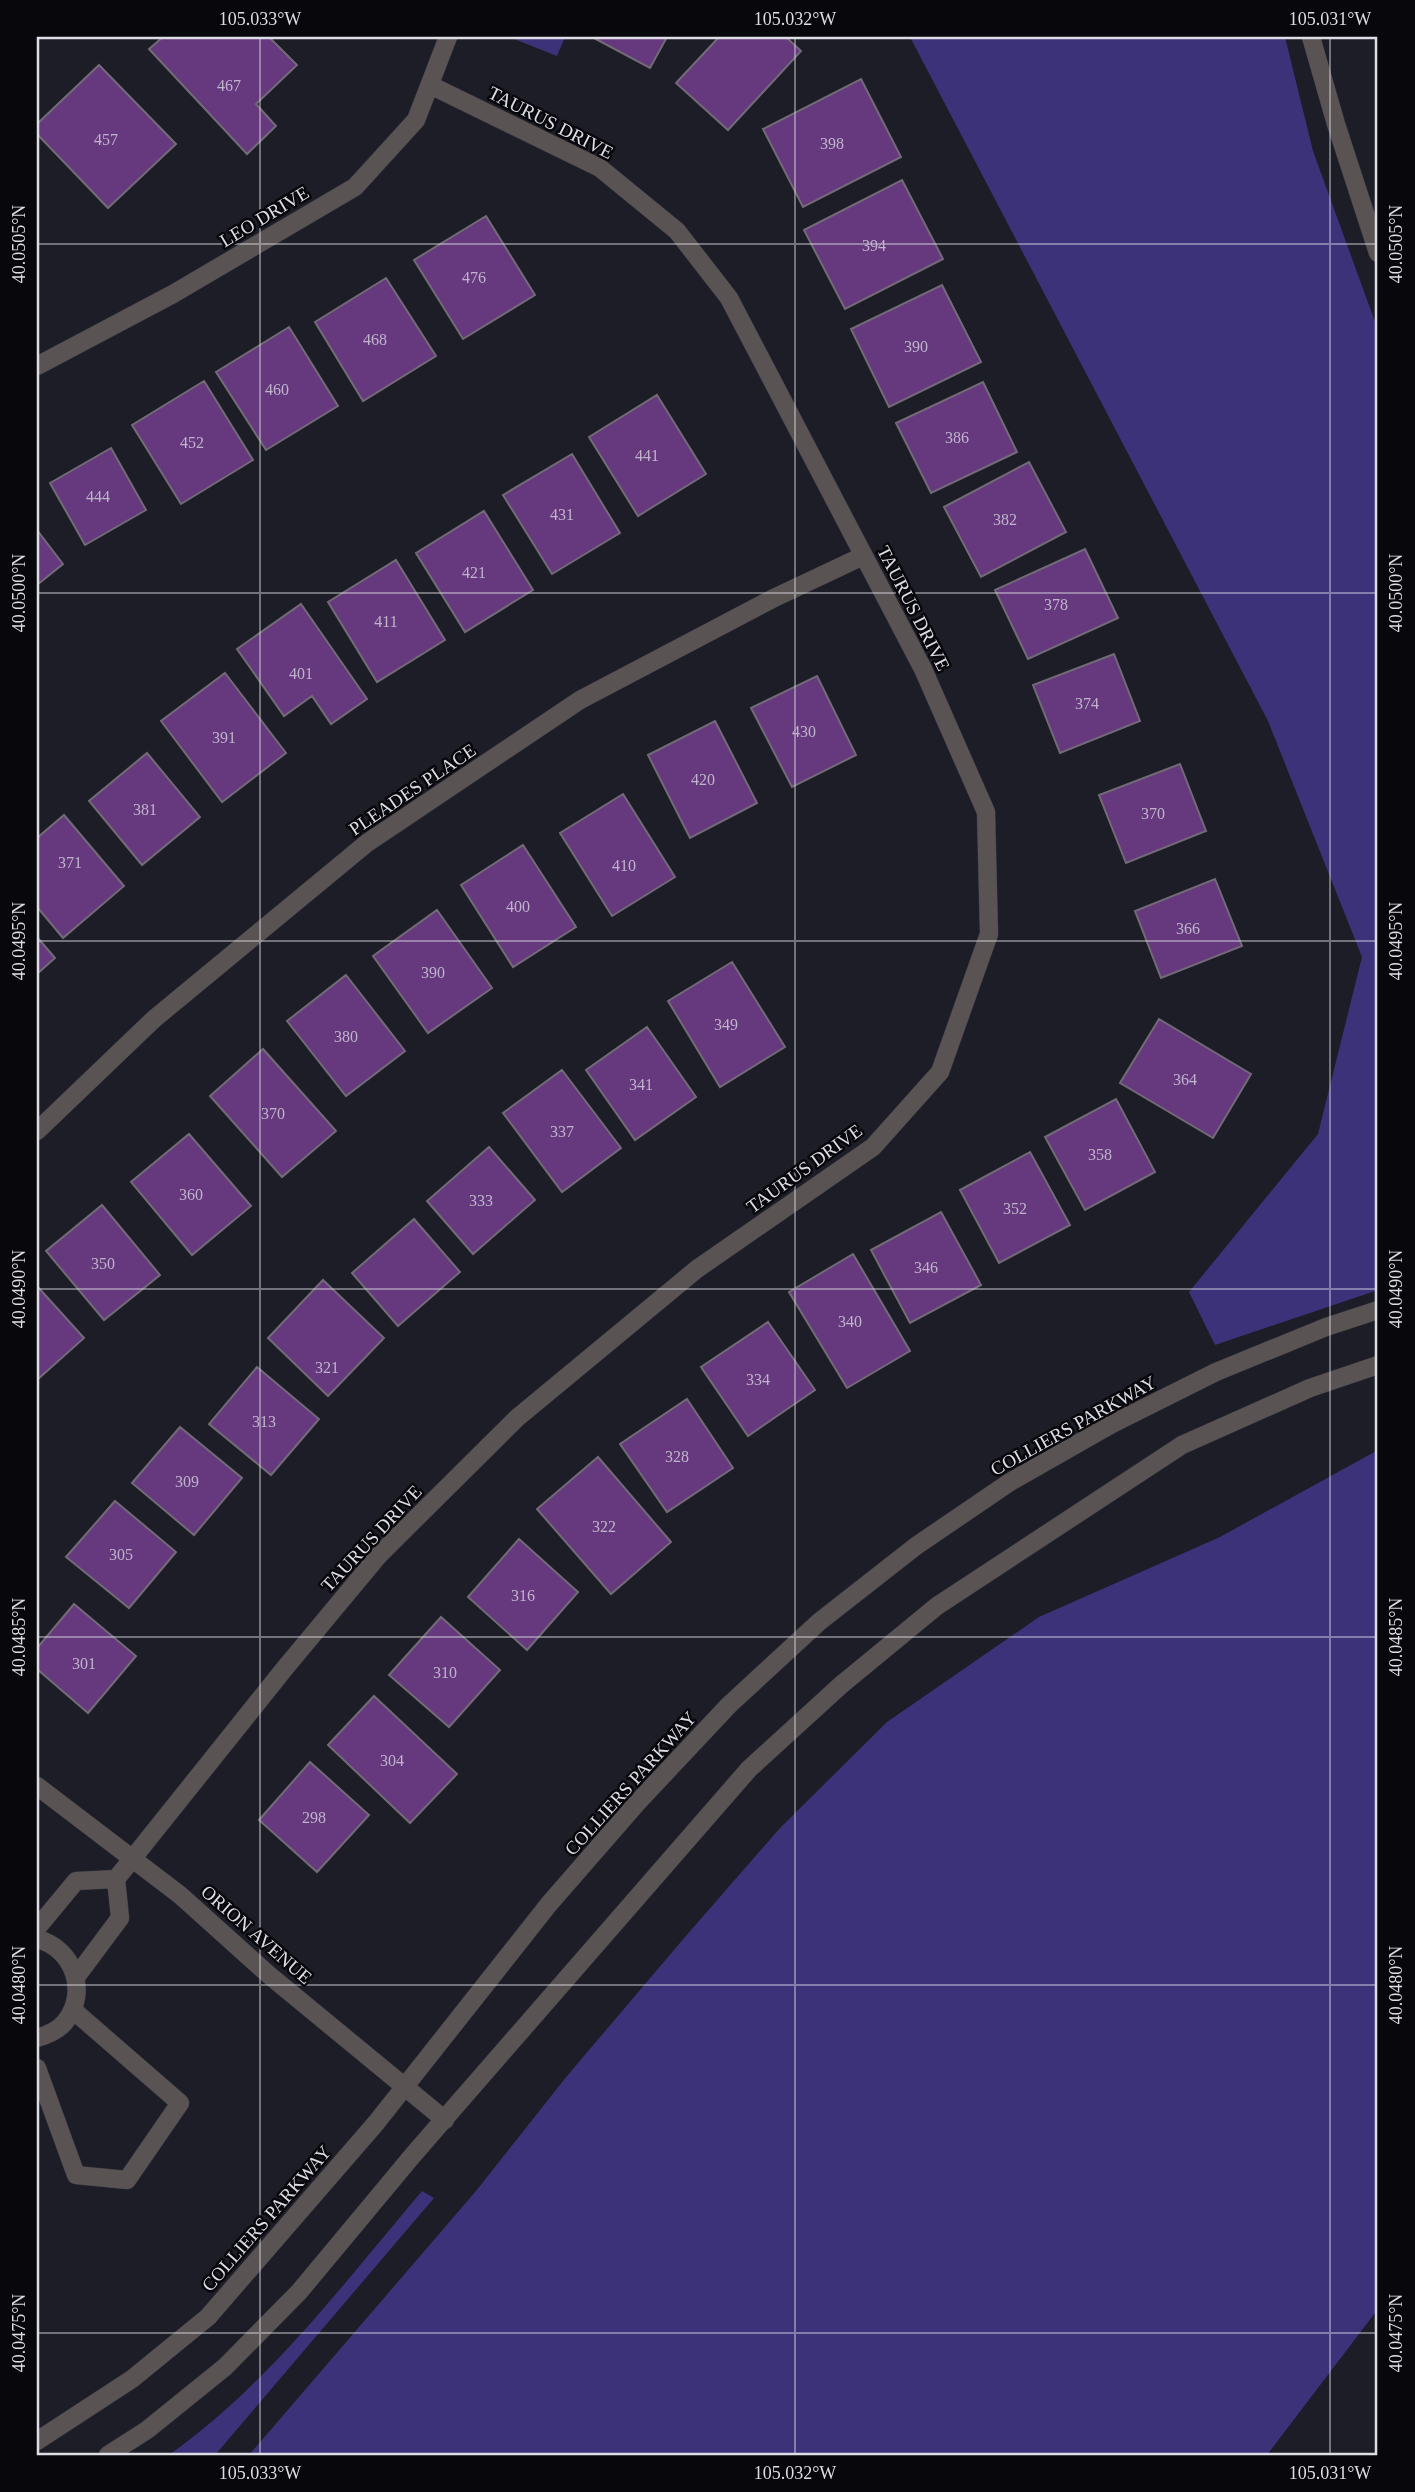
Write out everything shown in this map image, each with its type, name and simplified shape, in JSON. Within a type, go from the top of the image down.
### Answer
[{"type":"street","name":"LEO DRIVE","points":[[38,362],[173,294],[355,187],[416,120],[448,37]]},
{"type":"street","points":[[1311,37],[1378,254]]},
{"type":"street","name":"TAURUS DRIVE","points":[[116,1879],[285,1668],[380,1555],[517,1418],[697,1269],[873,1147],[940,1072],[989,934],[986,812],[923,669],[729,298],[677,231],[600,168],[430,85]]},
{"type":"street","name":"PLEADES PLACE","points":[[37,1131],[154,1019],[367,843],[580,700],[774,598],[863,556]]},
{"type":"street","name":"COLLIERS PARKWAY","points":[[37,2441],[132,2379],[208,2317],[405,2087],[549,1904],[637,1803],[729,1705],[819,1622],[916,1546],[1010,1482],[1112,1424],[1216,1372],[1326,1327],[1378,1310]]},
{"type":"street","points":[[108,2455],[147,2430],[225,2367],[299,2292],[413,2155],[749,1769],[841,1685],[937,1606],[1182,1446],[1310,1388],[1378,1365]]},
{"type":"street","name":"ORION AVENUE","points":[[37,1786],[180,1895],[269,1975],[445,2120]]},
{"type":"street","points":[[37,1928],[76,1881],[116,1879],[120,1918],[76,1978]]},
{"type":"street","points":[[37,1940],[45,1941],[59,1950],[70,1962],[76,1978],[77,1994],[73,2010],[64,2024],[50,2034],[37,2038]]},
{"type":"street","points":[[37,2068],[76,2175],[127,2180],[180,2103],[73,2010]]},
{"type":"shaded area","points":[[509,37],[565,37],[557,56]]},
{"type":"shaded area","points":[[910,37],[1285,37],[1313,151],[1378,330],[1378,1290],[1215,1345],[1189,1292],[1318,1134],[1362,957],[1268,721]]},
{"type":"shaded area","points":[[1378,1450],[1378,2309],[1267,2455],[249,2455],[476,2191],[567,2076],[685,1937],[780,1828],[887,1722],[1039,1617],[1220,1537]]},
{"type":"shaded area","points":[[422,2191],[434,2198],[215,2455],[169,2455],[240,2397],[272,2365],[334,2297]]},
{"type":"building","points":[[163,37],[269,37],[297,65],[256,104],[276,126],[247,154],[149,49]]},
{"type":"building","points":[[592,37],[667,37],[650,68]]},
{"type":"building","points":[[719,37],[786,37],[801,51],[728,130],[676,83]]},
{"type":"building","points":[[99,65],[176,144],[108,208],[37,134],[37,124]]},
{"type":"building","points":[[861,79],[901,157],[803,207],[763,129]]},
{"type":"building","points":[[902,180],[943,259],[845,309],[804,230]]},
{"type":"building","points":[[486,216],[535,295],[463,339],[414,260]]},
{"type":"building","points":[[386,278],[436,356],[363,401],[315,322]]},
{"type":"building","points":[[942,285],[981,362],[889,407],[851,329]]},
{"type":"building","points":[[289,327],[338,406],[266,450],[216,372]]},
{"type":"building","points":[[204,381],[253,460],[181,504],[132,425]]},
{"type":"building","points":[[983,382],[1017,452],[931,493],[896,423]]},
{"type":"building","points":[[657,395],[706,474],[638,516],[589,437]]},
{"type":"building","points":[[111,448],[146,510],[85,545],[50,483]]},
{"type":"building","points":[[572,454],[620,533],[552,574],[503,495]]},
{"type":"building","points":[[1029,462],[1066,532],[981,577],[944,507]]},
{"type":"building","points":[[484,511],[533,590],[465,632],[416,553]]},
{"type":"building","points":[[37,530],[63,564],[37,585]]},
{"type":"building","points":[[1085,549],[1118,618],[1028,659],[995,590]]},
{"type":"building","points":[[396,560],[445,640],[377,682],[328,602]]},
{"type":"building","points":[[301,604],[367,699],[331,724],[312,696],[284,716],[237,649]]},
{"type":"building","points":[[1114,654],[1140,721],[1060,753],[1033,685]]},
{"type":"building","points":[[225,673],[286,753],[222,802],[161,721]]},
{"type":"building","points":[[817,676],[856,755],[792,787],[751,708]]},
{"type":"building","points":[[715,721],[757,803],[690,838],[648,755]]},
{"type":"building","points":[[147,753],[200,817],[142,865],[89,801]]},
{"type":"building","points":[[1180,764],[1206,831],[1126,863],[1099,795]]},
{"type":"building","points":[[623,794],[675,877],[612,916],[560,833]]},
{"type":"building","points":[[64,815],[124,886],[63,938],[37,907],[37,838]]},
{"type":"building","points":[[523,845],[576,927],[513,967],[461,885]]},
{"type":"building","points":[[1215,879],[1242,946],[1161,978],[1135,911]]},
{"type":"building","points":[[437,910],[492,988],[428,1033],[373,956]]},
{"type":"building","points":[[37,937],[55,958],[37,974]]},
{"type":"building","points":[[732,962],[785,1047],[720,1087],[668,1001]]},
{"type":"building","points":[[346,975],[405,1051],[346,1096],[287,1021]]},
{"type":"building","points":[[1159,1019],[1251,1074],[1213,1138],[1120,1083]]},
{"type":"building","points":[[647,1027],[696,1097],[635,1140],[586,1070]]},
{"type":"building","points":[[263,1049],[336,1131],[282,1177],[210,1096]]},
{"type":"building","points":[[562,1070],[621,1148],[562,1192],[503,1113]]},
{"type":"building","points":[[1116,1099],[1155,1172],[1085,1210],[1045,1137]]},
{"type":"building","points":[[189,1134],[251,1206],[192,1255],[131,1182]]},
{"type":"building","points":[[489,1147],[535,1200],[473,1254],[427,1201]]},
{"type":"building","points":[[1030,1152],[1070,1225],[999,1263],[960,1190]]},
{"type":"building","points":[[102,1205],[160,1275],[104,1320],[46,1251]]},
{"type":"building","points":[[941,1212],[981,1285],[910,1323],[871,1250]]},
{"type":"building","points":[[414,1219],[460,1272],[398,1326],[352,1273]]},
{"type":"building","points":[[853,1254],[910,1351],[847,1388],[789,1292]]},
{"type":"building","points":[[323,1280],[384,1338],[328,1396],[268,1338]]},
{"type":"building","points":[[37,1286],[84,1338],[37,1380]]},
{"type":"building","points":[[768,1322],[815,1390],[748,1436],[701,1367]]},
{"type":"building","points":[[257,1367],[319,1419],[271,1475],[209,1424]]},
{"type":"building","points":[[687,1399],[733,1468],[667,1512],[620,1444]]},
{"type":"building","points":[[180,1427],[242,1478],[194,1535],[132,1483]]},
{"type":"building","points":[[598,1457],[671,1542],[611,1594],[537,1509]]},
{"type":"building","points":[[115,1501],[176,1552],[129,1608],[66,1557]]},
{"type":"building","points":[[519,1539],[578,1592],[527,1650],[468,1597]]},
{"type":"building","points":[[74,1604],[136,1656],[88,1713],[37,1669],[37,1648]]},
{"type":"building","points":[[441,1617],[500,1670],[449,1727],[389,1675]]},
{"type":"building","points":[[374,1696],[457,1774],[410,1823],[328,1745]]},
{"type":"building","points":[[310,1762],[369,1815],[317,1872],[259,1820]]}]
